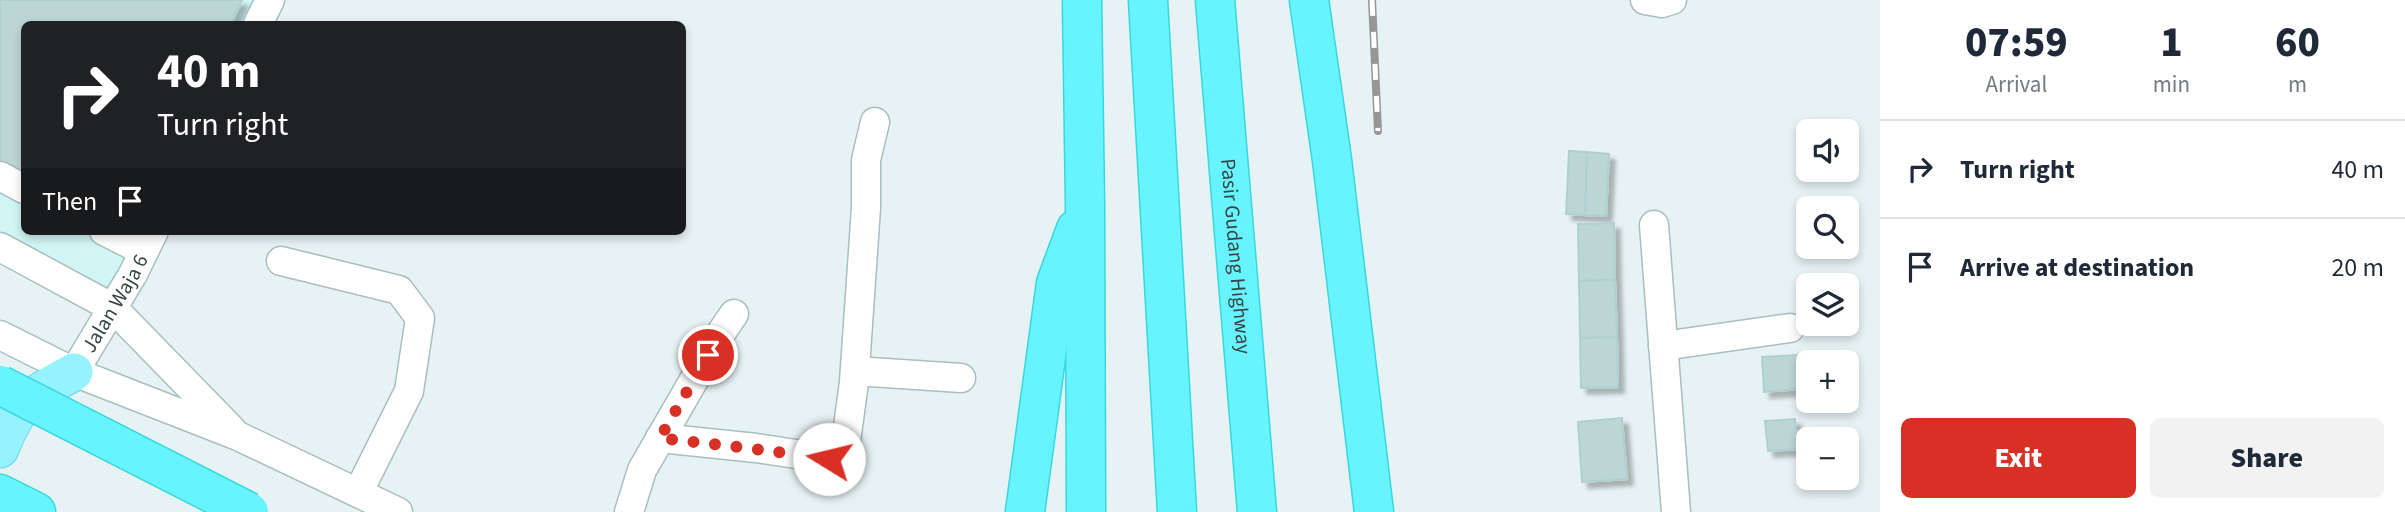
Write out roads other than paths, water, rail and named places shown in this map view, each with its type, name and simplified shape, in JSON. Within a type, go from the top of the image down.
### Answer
[{"type":"highway","points":[[1082,0],[1085,511]]},
{"type":"highway","points":[[1148,0],[1177,512]]},
{"type":"highway","name":"Pasir Gudang Highway","points":[[1214,0],[1257,512]]},
{"type":"highway","points":[[1309,0],[1332,160],[1374,512]]},
{"type":"highway","points":[[1332,160],[1394,512]]},
{"type":"highway","points":[[1025,512],[1056,283],[1085,203]]},
{"type":"highway","points":[[0,385],[249,512]]},
{"type":"highway","points":[[0,495],[36,512]]},
{"type":"main road","points":[[0,449],[11,420],[25,402],[74,372]]},
{"type":"street","points":[[260,21],[270,0]]},
{"type":"street","points":[[1645,0],[1662,3],[1672,0]]},
{"type":"street","points":[[660,438],[829,459],[845,449],[855,371],[866,208],[866,160],[875,122]]},
{"type":"street","points":[[0,176],[21,187]]},
{"type":"street","points":[[1654,225],[1675,512]]},
{"type":"street","points":[[122,235],[149,241]]},
{"type":"street","name":"Jalan Waja 6","points":[[74,372],[149,241]]},
{"type":"street","points":[[0,247],[113,308],[238,436]]},
{"type":"street","points":[[281,261],[400,290],[420,318],[410,391],[358,493]]},
{"type":"street","points":[[629,512],[642,470],[734,314]]},
{"type":"street","points":[[1663,346],[1790,328]]},
{"type":"street","points":[[0,335],[74,372],[238,436],[397,512]]},
{"type":"street","points":[[114,388],[142,384],[150,377],[156,361],[155,352]]},
{"type":"street","points":[[855,371],[961,378]]},
{"type":"railway","points":[[1372,0],[1378,131]]}]
